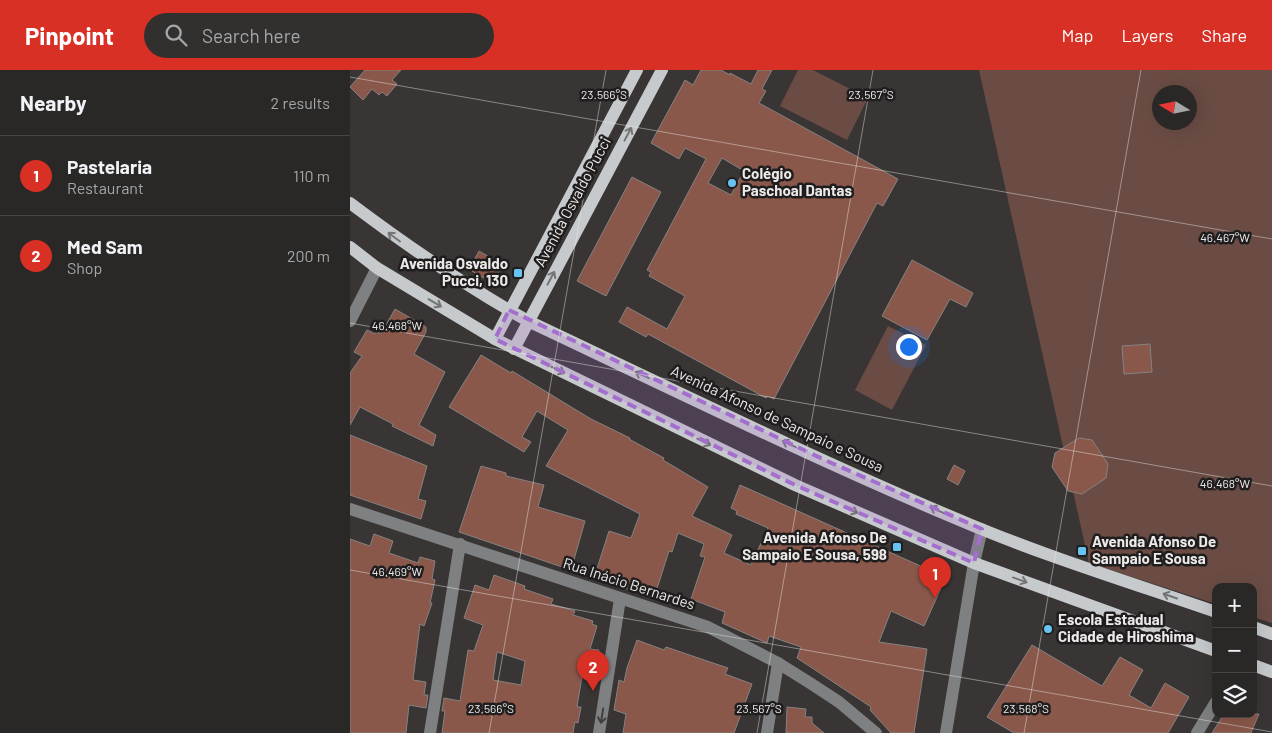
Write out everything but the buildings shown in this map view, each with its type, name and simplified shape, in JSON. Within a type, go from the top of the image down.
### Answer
[{"type":"main road","name":"Avenida Osvaldo Pucci","points":[[495,339],[637,70]]},
{"type":"main road","name":"Avenida Osvaldo Pucci","points":[[514,349],[662,70]]},
{"type":"main road","name":"Avenida Afonso de Sampaio e Sousa","points":[[350,203],[399,241],[528,321],[828,461],[982,529],[1212,611]]},
{"type":"main road","points":[[350,248],[377,268],[495,339],[787,481],[974,564],[1212,649]]},
{"type":"main road","points":[[1256,628],[1272,634]]},
{"type":"main road","points":[[1257,666],[1272,672]]},
{"type":"street","points":[[350,321],[377,268]]},
{"type":"street","name":"Rua Inácio Bernardes","points":[[350,509],[708,627],[778,663],[839,702],[876,733]]},
{"type":"street","points":[[946,733],[974,564],[982,529]]},
{"type":"street","points":[[430,733],[460,544]]},
{"type":"street","points":[[599,733],[620,599]]},
{"type":"street","points":[[767,733],[778,663]]},
{"type":"street","points":[[1197,733],[1212,709]]},
{"type":"highlighted area","points":[[509,310],[827,461],[982,529],[974,563],[795,485],[495,339]]},
{"type":"shaded area","points":[[798,70],[813,70],[868,98],[847,140],[780,106]]},
{"type":"shaded area","points":[[979,70],[1272,70],[1272,623],[1257,618],[1257,583],[1212,583],[1212,603],[1089,563]]},
{"type":"shaded area","points":[[888,326],[926,345],[892,410],[855,390]]},
{"type":"place","name":"Colégio Paschoal Dantas","points":[[732,183]]},
{"type":"place","name":"Avenida Osvaldo Pucci, 130","points":[[518,273]]},
{"type":"place","name":"Avenida Afonso De Sampaio E Sousa, 598","points":[[897,547]]},
{"type":"place","name":"Avenida Afonso De Sampaio E Sousa","points":[[1082,551]]},
{"type":"place","name":"Pastelaria","points":[[935,598]]},
{"type":"place","name":"Escola Estadual Cidade de Hiroshima","points":[[1048,629]]},
{"type":"place","name":"Med Sam","points":[[593,691]]}]
